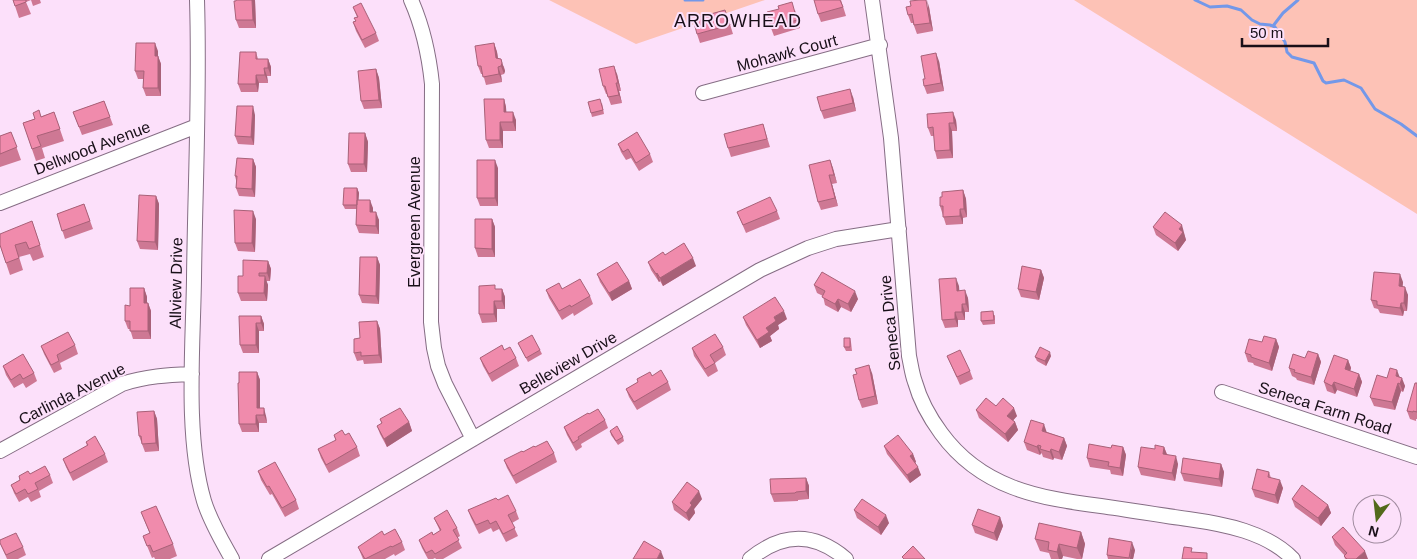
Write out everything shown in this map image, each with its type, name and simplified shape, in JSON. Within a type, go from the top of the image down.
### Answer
[{"type":"street","name":"Allview Drive","points":[[196,0],[193,434],[204,502],[232,559]]},
{"type":"street","name":"Evergreen Avenue","points":[[410,0],[424,35],[432,84],[431,322],[434,348],[445,384],[472,439]]},
{"type":"street","name":"Seneca Drive","points":[[872,0],[892,138],[909,356],[915,383],[923,404],[951,447],[988,476],[1027,493],[1070,502],[1207,521],[1255,535],[1274,544],[1293,559]]},
{"type":"street","name":"Mohawk Court","points":[[703,93],[880,45]]},
{"type":"street","name":"Dellwood Avenue","points":[[0,203],[196,126]]},
{"type":"street","name":"Belleview Drive","points":[[268,559],[760,270],[785,258],[836,239],[898,229]]},
{"type":"street","name":"Carlinda Avenue","points":[[0,451],[122,384],[139,378],[192,374]]},
{"type":"street","name":"Seneca Farm Road","points":[[1222,392],[1417,456]]},
{"type":"street","points":[[750,559],[776,542],[800,538],[824,544],[834,549],[846,559]]},
{"type":"shaded area","points":[[549,0],[765,0],[636,44]]},
{"type":"shaded area","points":[[1074,0],[1417,0],[1417,214]]},
{"type":"building","points":[[13,0],[26,0],[26,2],[15,6]]},
{"type":"building","points":[[252,0],[253,20],[236,20],[234,1]]},
{"type":"building","points":[[814,0],[840,0],[843,7],[818,14]]},
{"type":"building","points":[[926,0],[930,23],[914,25],[912,14],[908,15],[906,7],[911,6],[910,1]]},
{"type":"building","points":[[792,2],[797,20],[771,28],[767,12],[779,9],[778,6]]},
{"type":"building","points":[[361,3],[376,33],[362,40],[353,22],[356,21],[354,18],[358,17],[353,7]]},
{"type":"building","points":[[725,10],[730,25],[697,34],[693,19]]},
{"type":"building","points":[[136,43],[155,43],[155,56],[158,56],[158,88],[143,88],[144,71],[135,71]]},
{"type":"building","points":[[494,43],[496,58],[501,59],[502,63],[498,67],[499,74],[483,77],[481,66],[478,66],[475,46]]},
{"type":"building","points":[[240,52],[256,52],[256,59],[268,59],[268,68],[264,68],[265,75],[256,75],[256,84],[238,84]]},
{"type":"building","points":[[936,53],[941,83],[924,86],[923,79],[925,79],[921,56]]},
{"type":"building","points":[[614,66],[619,95],[608,97],[599,69]]},
{"type":"building","points":[[376,69],[379,100],[361,101],[358,71]]},
{"type":"building","points":[[850,89],[853,103],[821,111],[817,97]]},
{"type":"building","points":[[484,99],[504,99],[504,112],[513,112],[513,122],[500,122],[500,140],[486,140]]},
{"type":"building","points":[[600,99],[603,110],[591,113],[588,102]]},
{"type":"building","points":[[104,101],[110,117],[79,127],[73,112]]},
{"type":"building","points":[[237,106],[253,106],[251,137],[235,136]]},
{"type":"building","points":[[39,110],[41,117],[54,112],[60,129],[37,136],[41,146],[32,149],[23,123],[35,119],[33,113]]},
{"type":"building","points":[[953,112],[954,123],[949,123],[950,150],[935,151],[933,127],[928,128],[927,114]]},
{"type":"building","points":[[763,124],[767,139],[728,148],[724,134]]},
{"type":"building","points":[[11,132],[17,147],[0,154],[0,136]]},
{"type":"building","points":[[637,132],[650,154],[636,163],[628,149],[623,152],[618,144]]},
{"type":"building","points":[[349,133],[365,133],[364,164],[348,164]]},
{"type":"building","points":[[237,158],[253,159],[252,189],[236,188]]},
{"type":"building","points":[[477,160],[495,160],[495,198],[477,198]]},
{"type":"building","points":[[830,160],[834,175],[829,175],[835,198],[818,202],[809,165]]},
{"type":"building","points":[[344,188],[357,188],[357,205],[343,205]]},
{"type":"building","points":[[963,190],[964,209],[960,209],[960,216],[943,217],[943,206],[940,206],[942,192]]},
{"type":"building","points":[[139,195],[156,196],[155,242],[137,241]]},
{"type":"building","points":[[770,197],[777,211],[743,225],[737,212]]},
{"type":"building","points":[[357,200],[370,200],[370,212],[376,212],[376,226],[356,225]]},
{"type":"building","points":[[84,204],[90,221],[62,231],[57,214]]},
{"type":"building","points":[[234,210],[253,211],[252,243],[235,243]]},
{"type":"building","points":[[1165,212],[1182,225],[1179,229],[1183,232],[1175,243],[1153,227]]},
{"type":"building","points":[[475,219],[492,219],[492,249],[475,248]]},
{"type":"building","points":[[32,221],[40,245],[29,249],[26,242],[15,245],[19,258],[6,263],[0,245],[0,234]]},
{"type":"building","points":[[684,243],[693,258],[660,278],[648,262],[663,252],[665,255]]},
{"type":"building","points":[[360,257],[377,257],[376,296],[359,295]]},
{"type":"building","points":[[243,260],[268,261],[267,273],[259,273],[259,276],[265,276],[264,293],[238,293],[238,276],[243,276]]},
{"type":"building","points":[[617,262],[629,281],[609,293],[597,274]]},
{"type":"building","points":[[1022,266],[1041,270],[1036,292],[1018,289]]},
{"type":"building","points":[[822,272],[855,291],[848,304],[838,299],[835,304],[822,297],[825,291],[814,285]]},
{"type":"building","points":[[1374,272],[1400,274],[1399,286],[1405,287],[1404,303],[1401,303],[1400,308],[1377,305],[1377,301],[1371,300]]},
{"type":"building","points":[[956,278],[957,291],[965,290],[966,304],[962,304],[962,312],[955,312],[955,319],[942,320],[939,279]]},
{"type":"building","points":[[580,279],[590,296],[571,307],[570,305],[559,311],[546,290],[559,283],[562,289]]},
{"type":"building","points":[[495,285],[495,289],[502,289],[502,301],[494,301],[494,314],[479,314],[479,286]]},
{"type":"building","points":[[130,288],[144,288],[144,303],[148,303],[148,331],[130,331],[130,321],[125,321],[125,305],[130,306]]},
{"type":"building","points":[[775,297],[784,311],[774,317],[776,321],[766,328],[769,332],[757,340],[743,317]]},
{"type":"building","points":[[993,311],[994,320],[981,321],[981,312]]},
{"type":"building","points":[[239,316],[261,316],[261,323],[256,323],[256,345],[240,345]]},
{"type":"building","points":[[377,321],[379,355],[361,356],[361,352],[354,353],[354,339],[360,338],[359,322]]},
{"type":"building","points":[[68,332],[75,345],[57,355],[59,361],[51,365],[41,346]]},
{"type":"building","points":[[715,334],[723,347],[710,355],[715,363],[705,369],[692,348]]},
{"type":"building","points":[[532,335],[540,350],[526,358],[518,343]]},
{"type":"building","points":[[1264,336],[1276,339],[1269,363],[1245,353],[1249,339],[1262,342]]},
{"type":"building","points":[[844,338],[850,338],[850,347],[844,347]]},
{"type":"building","points":[[502,345],[504,350],[510,347],[516,358],[489,374],[480,358]]},
{"type":"building","points":[[1040,347],[1050,352],[1045,361],[1035,357]]},
{"type":"building","points":[[960,350],[970,371],[957,377],[947,356]]},
{"type":"building","points":[[1308,351],[1318,354],[1311,377],[1294,372],[1295,370],[1289,368],[1293,354],[1305,358]]},
{"type":"building","points":[[23,354],[34,373],[23,379],[20,374],[11,380],[3,366]]},
{"type":"building","points":[[1334,355],[1348,360],[1345,369],[1359,374],[1354,389],[1334,382],[1332,386],[1324,382]]},
{"type":"building","points":[[869,365],[875,396],[859,400],[853,375],[857,374],[855,369]]},
{"type":"building","points":[[1390,368],[1397,370],[1396,376],[1402,378],[1400,384],[1398,383],[1392,402],[1371,398],[1377,375],[1387,378]]},
{"type":"building","points":[[661,370],[668,382],[634,402],[626,389],[638,382],[637,379],[650,372],[652,376]]},
{"type":"building","points":[[239,372],[257,372],[257,408],[264,408],[264,415],[256,415],[256,424],[239,424]]},
{"type":"building","points":[[1415,383],[1417,383],[1417,412],[1407,411]]},
{"type":"building","points":[[986,398],[996,406],[1003,398],[1014,408],[1007,416],[1015,422],[1005,434],[976,410]]},
{"type":"building","points":[[400,408],[409,422],[384,439],[377,426],[382,423],[380,419]]},
{"type":"building","points":[[598,409],[605,420],[578,437],[579,439],[573,443],[564,427]]},
{"type":"building","points":[[154,411],[156,443],[142,444],[141,436],[139,436],[137,412]]},
{"type":"building","points":[[1031,420],[1044,424],[1042,431],[1064,438],[1059,452],[1051,449],[1050,452],[1040,449],[1041,446],[1038,445],[1037,447],[1024,442]]},
{"type":"building","points":[[617,426],[623,437],[616,441],[610,431]]},
{"type":"building","points":[[342,430],[345,435],[349,433],[357,447],[326,465],[318,449],[336,440],[334,435]]},
{"type":"building","points":[[898,435],[913,454],[910,456],[918,467],[907,475],[884,446]]},
{"type":"building","points":[[95,436],[105,454],[70,473],[63,459],[88,445],[86,442]]},
{"type":"building","points":[[547,441],[554,453],[513,476],[504,460]]},
{"type":"building","points":[[1089,444],[1111,448],[1112,445],[1123,447],[1120,468],[1108,466],[1109,462],[1087,458]]},
{"type":"building","points":[[1155,445],[1164,447],[1163,454],[1176,456],[1172,473],[1138,467],[1141,447],[1155,449]]},
{"type":"building","points":[[1183,458],[1221,464],[1219,479],[1181,473]]},
{"type":"building","points":[[275,462],[296,500],[282,508],[258,471]]},
{"type":"building","points":[[45,466],[50,475],[35,483],[38,489],[28,494],[25,489],[16,494],[11,485],[20,480],[19,476],[28,471],[30,474]]},
{"type":"building","points":[[1257,469],[1269,472],[1268,477],[1280,480],[1275,495],[1252,489]]},
{"type":"building","points":[[806,478],[806,491],[771,494],[770,479]]},
{"type":"building","points":[[687,482],[699,491],[690,503],[692,505],[686,513],[672,502]]},
{"type":"building","points":[[1302,485],[1328,505],[1318,518],[1292,499]]},
{"type":"building","points":[[508,495],[516,511],[508,515],[515,528],[503,534],[496,521],[490,524],[488,520],[476,525],[468,510]]},
{"type":"building","points":[[862,499],[886,515],[878,527],[854,510]]},
{"type":"building","points":[[156,506],[173,544],[153,552],[150,545],[147,546],[143,536],[150,533],[141,512]]},
{"type":"building","points":[[978,509],[1000,517],[994,533],[972,525]]},
{"type":"building","points":[[447,510],[457,528],[453,530],[459,540],[435,554],[432,550],[426,553],[419,540],[432,532],[433,535],[441,530],[434,518]]},
{"type":"building","points":[[1039,523],[1081,532],[1077,548],[1059,544],[1057,552],[1048,550],[1049,542],[1035,539]]},
{"type":"building","points":[[1343,527],[1352,537],[1352,544],[1359,544],[1365,551],[1356,559],[1347,559],[1344,556],[1347,553],[1332,537]]},
{"type":"building","points":[[395,529],[402,542],[365,559],[358,547],[382,531],[384,535]]},
{"type":"building","points":[[16,533],[23,547],[6,555],[0,540]]},
{"type":"building","points":[[1109,538],[1132,542],[1129,558],[1107,555]]},
{"type":"building","points":[[644,541],[661,551],[657,559],[633,559]]},
{"type":"building","points":[[913,546],[925,559],[904,559],[902,557]]},
{"type":"building","points":[[1184,547],[1192,548],[1191,552],[1207,553],[1207,559],[1182,559]]},
{"type":"waterway","points":[[685,0],[703,0]]},
{"type":"waterway","points":[[1195,0],[1210,7],[1227,6],[1241,10],[1252,20],[1275,27],[1285,42],[1287,52],[1292,57],[1314,63],[1323,81],[1326,83],[1344,80],[1361,88],[1375,109],[1417,136]]},
{"type":"waterway","points":[[1273,26],[1283,13],[1298,0]]},
{"type":"district","name":"ARROWHEAD","points":[[738,21]]}]
